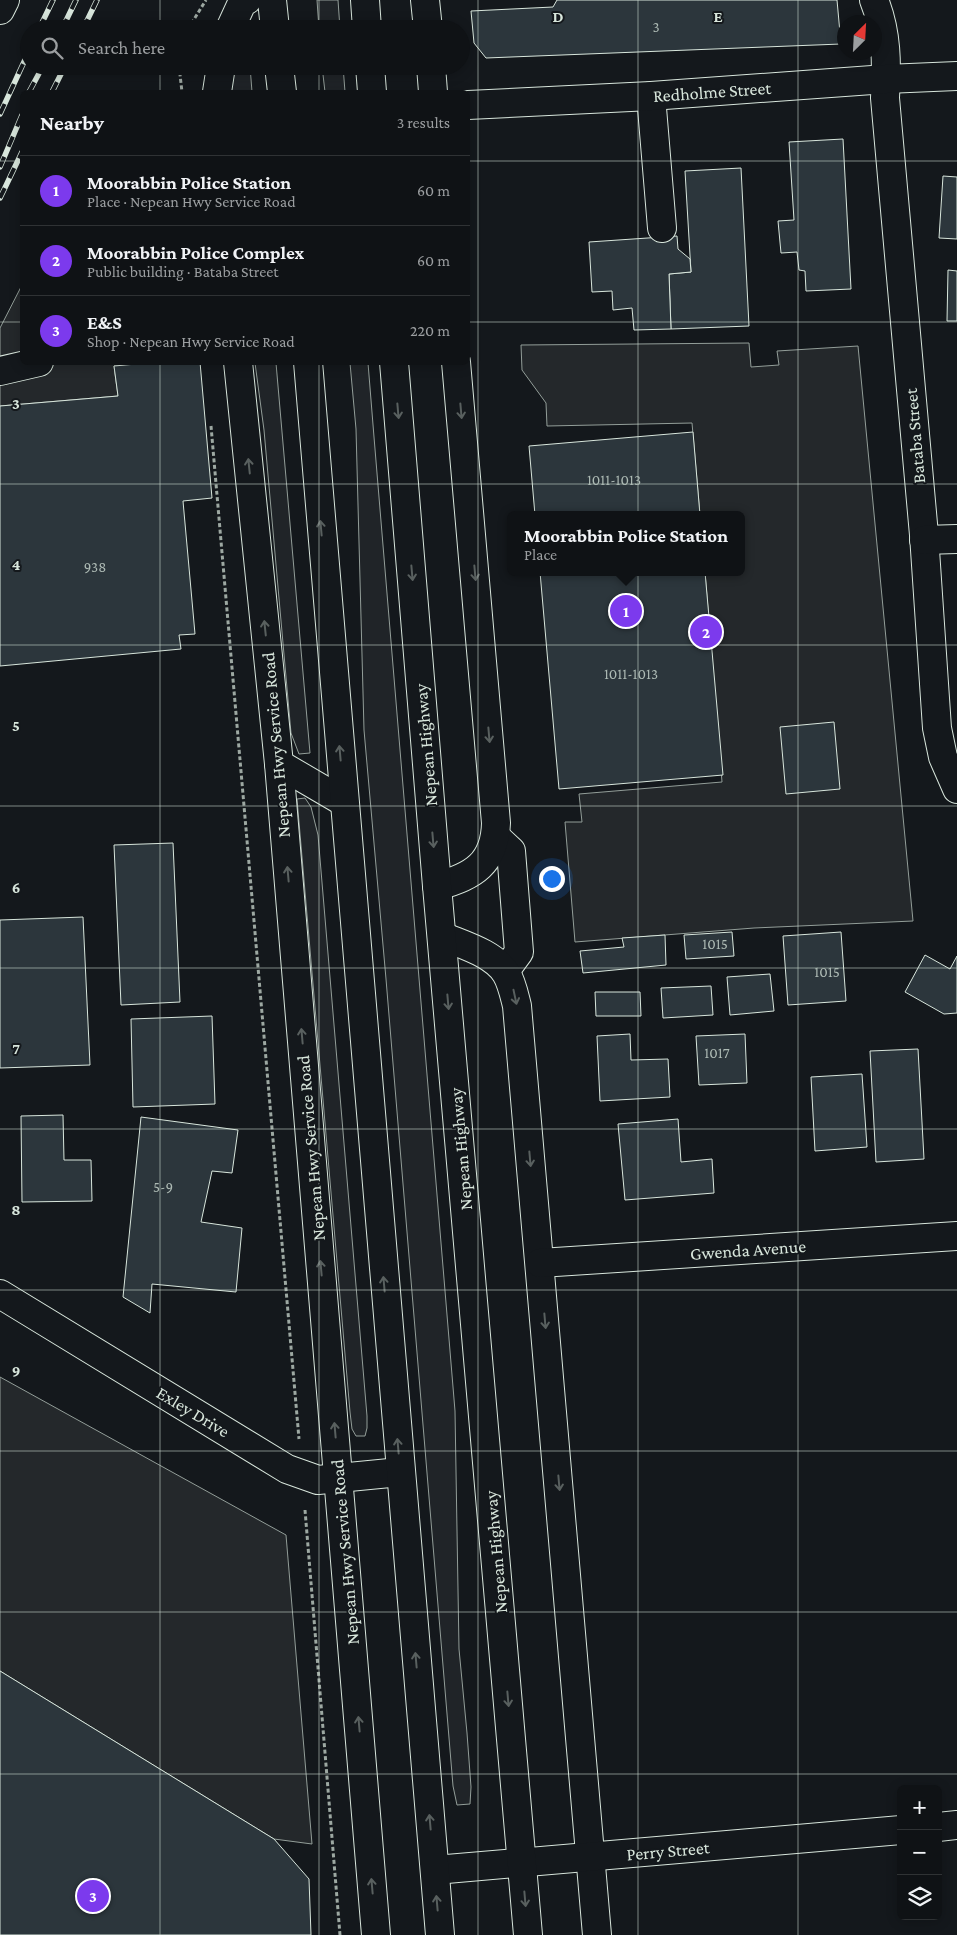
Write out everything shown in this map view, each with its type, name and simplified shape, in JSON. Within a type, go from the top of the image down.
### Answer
[{"type":"main road","points":[[0,10],[5,0]]},
{"type":"main road","points":[[234,20],[242,3],[247,0]]},
{"type":"main road","points":[[272,0],[274,20]]},
{"type":"main road","points":[[365,0],[366,20]]},
{"type":"main road","points":[[425,0],[427,20]]},
{"type":"main road","name":"Bataba Street","points":[[874,0],[881,16],[887,61],[885,98],[924,540],[937,728],[943,757],[957,789]]},
{"type":"main road","points":[[217,90],[220,75]]},
{"type":"main road","points":[[280,75],[282,90]]},
{"type":"main road","points":[[371,75],[372,90]]},
{"type":"main road","points":[[432,75],[433,90]]},
{"type":"main road","name":"Redholme Street","points":[[470,106],[957,76]]},
{"type":"main road","points":[[651,96],[662,228]]},
{"type":"main road","points":[[0,371],[26,365]]},
{"type":"main road","name":"Nepean Hwy Service Road","points":[[238,365],[279,764],[376,1935]]},
{"type":"main road","points":[[308,365],[440,1935]]},
{"type":"main road","name":"Nepean Highway","points":[[394,365],[437,886],[528,1935]]},
{"type":"main road","points":[[437,886],[457,881],[472,873],[485,861],[496,837],[493,776],[456,365]]},
{"type":"main road","points":[[924,540],[957,539]]},
{"type":"main road","points":[[279,764],[344,802]]},
{"type":"main road","points":[[496,837],[511,851],[519,952],[505,971]]},
{"type":"main road","points":[[442,936],[488,956],[505,971],[512,986],[517,1006],[597,1935]]},
{"type":"main road","name":"Gwenda Avenue","points":[[540,1263],[957,1236]]},
{"type":"main road","name":"Exley Drive","points":[[0,1294],[287,1469],[318,1480],[400,1472]]},
{"type":"main road","points":[[942,1827],[957,1825]]},
{"type":"main road","name":"Perry Street","points":[[435,1870],[897,1830]]},
{"type":"path","points":[[194,20],[206,0]]},
{"type":"path","points":[[181,75],[182,90]]},
{"type":"path","points":[[210,422],[302,1475],[340,1935]]},
{"type":"shaded area","points":[[317,0],[338,0],[339,20],[318,20]]},
{"type":"shaded area","points":[[231,75],[251,75],[252,90],[228,90]]},
{"type":"shaded area","points":[[323,75],[344,75],[345,90],[325,90]]},
{"type":"shaded area","points":[[20,289],[20,365],[129,365],[114,366],[118,396],[0,406],[0,328]]},
{"type":"shaded area","points":[[749,343],[751,367],[779,365],[777,351],[858,346],[913,921],[754,928],[575,942],[565,822],[582,822],[579,794],[722,782],[705,576],[745,576],[745,511],[700,511],[692,423],[547,426],[546,403],[522,370],[521,345]]},
{"type":"shaded area","points":[[255,365],[276,365],[310,753],[299,754],[291,733],[264,430]]},
{"type":"shaded area","points":[[350,365],[368,365],[455,1411],[459,1649],[471,1787],[470,1804],[457,1805],[453,1786],[364,730],[356,429]]},
{"type":"shaded area","points":[[305,798],[311,807],[318,835],[367,1416],[365,1436],[356,1436],[352,1429],[350,1412],[297,799]]},
{"type":"shaded area","points":[[0,1377],[286,1535],[312,1844],[274,1839],[0,1671]]},
{"type":"building","points":[[557,0],[837,0],[837,44],[486,58],[474,43],[471,11],[553,7]]},
{"type":"building","points":[[843,139],[851,289],[806,291],[805,271],[799,270],[797,252],[781,253],[778,221],[794,220],[789,142]]},
{"type":"building","points":[[741,168],[749,326],[671,329],[669,274],[691,272],[685,171]]},
{"type":"building","points":[[943,176],[957,177],[957,239],[939,238]]},
{"type":"building","points":[[677,236],[678,249],[690,259],[691,272],[669,274],[671,329],[634,330],[632,308],[613,310],[612,291],[592,292],[589,242]]},
{"type":"building","points":[[948,270],[957,271],[957,321],[947,321]]},
{"type":"building","points":[[200,365],[212,498],[183,501],[195,634],[179,635],[181,649],[0,666],[0,406],[118,396],[114,366]]},
{"type":"building","points":[[693,432],[700,511],[535,511],[529,446]]},
{"type":"building","points":[[540,576],[705,576],[723,775],[559,789]]},
{"type":"building","points":[[834,722],[840,789],[786,794],[780,727]]},
{"type":"building","points":[[173,843],[180,1002],[121,1005],[114,845]]},
{"type":"building","points":[[83,917],[90,1065],[0,1068],[0,920]]},
{"type":"building","points":[[732,932],[734,956],[686,959],[684,935]]},
{"type":"building","points":[[841,932],[846,1001],[788,1005],[783,936]]},
{"type":"building","points":[[665,935],[666,965],[583,973],[580,951],[624,947],[622,938]]},
{"type":"building","points":[[925,955],[950,969],[957,956],[957,1013],[944,1014],[905,992]]},
{"type":"building","points":[[770,974],[774,1011],[730,1015],[727,977]]},
{"type":"building","points":[[711,986],[713,1015],[663,1018],[661,988]]},
{"type":"building","points":[[595,992],[640,992],[641,1016],[596,1016]]},
{"type":"building","points":[[212,1016],[215,1104],[133,1107],[131,1019]]},
{"type":"building","points":[[630,1034],[631,1060],[668,1059],[670,1097],[600,1101],[597,1036]]},
{"type":"building","points":[[745,1034],[747,1083],[699,1085],[696,1036]]},
{"type":"building","points":[[918,1049],[924,1159],[876,1162],[870,1051]]},
{"type":"building","points":[[862,1074],[867,1147],[815,1151],[811,1077]]},
{"type":"building","points":[[63,1115],[64,1160],[91,1160],[92,1201],[22,1202],[21,1116]]},
{"type":"building","points":[[141,1117],[238,1130],[232,1173],[212,1171],[201,1222],[242,1228],[236,1292],[152,1284],[150,1313],[123,1297]]},
{"type":"building","points":[[678,1119],[681,1162],[712,1159],[714,1193],[625,1200],[618,1124]]},
{"type":"building","points":[[0,1671],[274,1839],[309,1879],[311,1935],[0,1935]]},
{"type":"railway","points":[[43,20],[53,0]]},
{"type":"railway","points":[[66,20],[76,0]]},
{"type":"railway","points":[[87,20],[97,0]]},
{"type":"railway","points":[[0,114],[20,71]]},
{"type":"railway","points":[[30,90],[38,75]]},
{"type":"railway","points":[[53,90],[60,75]]},
{"type":"railway","points":[[0,167],[20,120]]},
{"type":"railway","points":[[0,198],[20,156]]},
{"type":"place","name":"Moorabbin Police Station","points":[[626,611]]},
{"type":"place","name":"Moorabbin Police Complex","points":[[706,632]]},
{"type":"place","name":"E&S","points":[[93,1896]]}]
